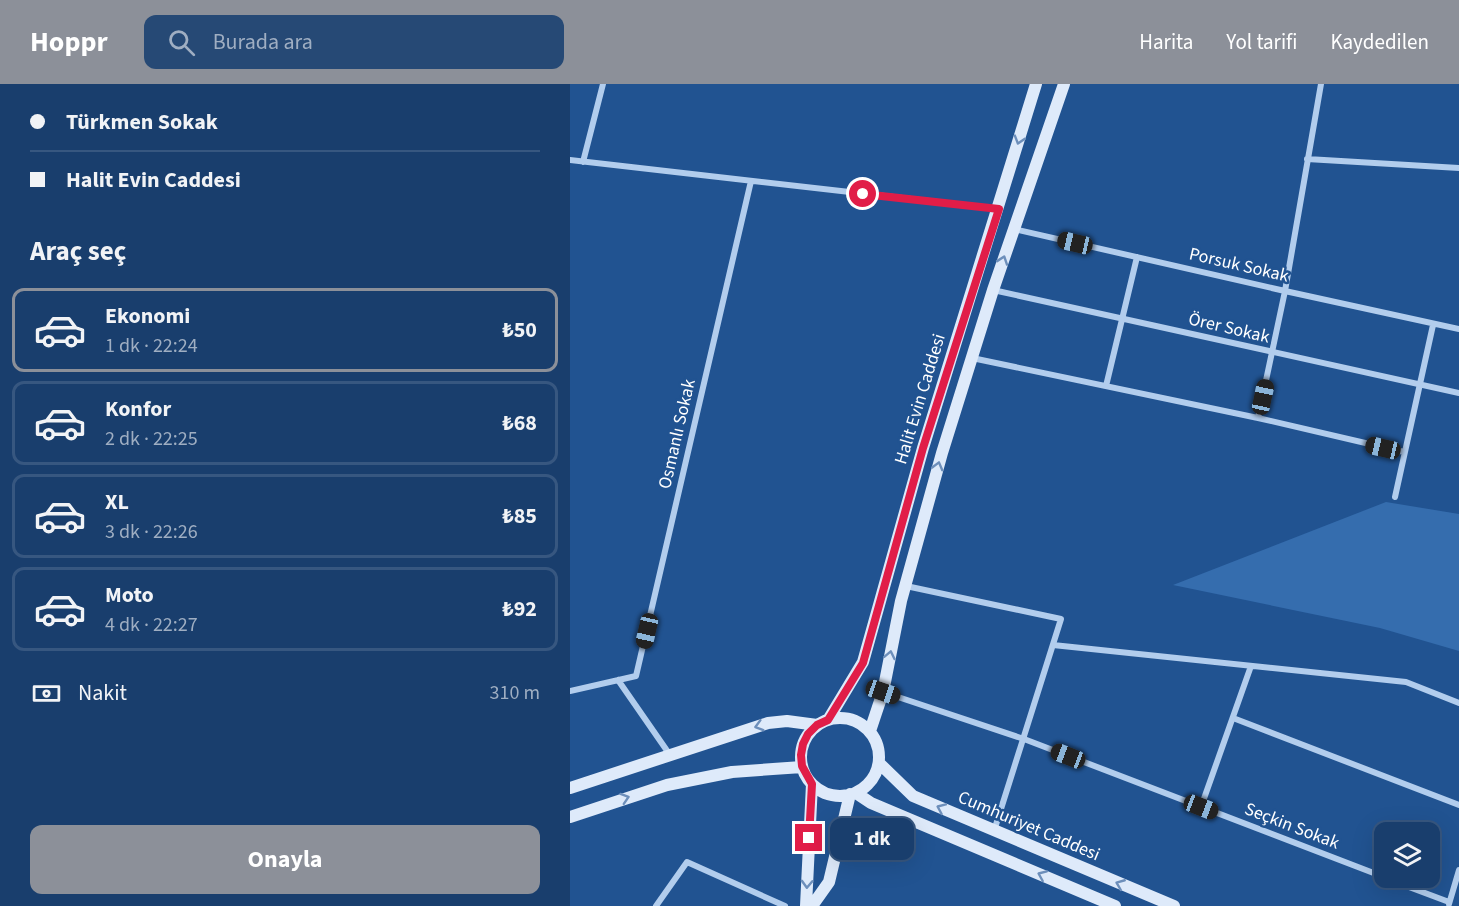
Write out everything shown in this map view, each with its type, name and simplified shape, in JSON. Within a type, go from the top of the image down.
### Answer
[{"type":"main road","name":"Halit Evin Caddesi","points":[[822,723],[863,663],[923,448],[1036,84]]},
{"type":"main road","name":"Halit Evin Caddesi","points":[[870,731],[883,692],[906,586],[942,453],[993,290],[1064,84]]},
{"type":"main road","points":[[999,209],[1019,212]]},
{"type":"main road","points":[[806,906],[812,784],[802,766],[803,744],[808,734],[822,723],[837,718],[855,721],[870,731],[878,746],[879,763],[871,781],[853,793],[830,794],[812,784]]},
{"type":"main road","points":[[570,788],[768,723],[787,721],[822,723]]},
{"type":"main road","name":"Cumhuriyet Caddesi","points":[[879,763],[913,796],[1174,906]]},
{"type":"main road","points":[[570,817],[667,785],[732,772],[802,766]]},
{"type":"main road","points":[[812,906],[829,882],[853,793]]},
{"type":"main road","points":[[853,793],[871,803],[1115,906]]},
{"type":"street","points":[[583,162],[603,84]]},
{"type":"street","points":[[1258,418],[1285,291],[1321,84]]},
{"type":"street","points":[[1307,159],[1459,168]]},
{"type":"street","points":[[570,160],[999,209]]},
{"type":"street","name":"Osmanlı Sokak","points":[[618,680],[636,676],[751,181]]},
{"type":"street","name":"Porsuk Sokak","points":[[1014,228],[1433,325],[1459,329]]},
{"type":"street","points":[[1106,386],[1137,257]]},
{"type":"street","name":"Örer Sokak","points":[[993,290],[1459,393]]},
{"type":"street","points":[[1395,497],[1433,325]]},
{"type":"street","points":[[971,358],[1258,418],[1404,452]]},
{"type":"street","points":[[906,586],[1060,619],[994,831]]},
{"type":"street","points":[[1053,645],[1406,682],[1459,704]]},
{"type":"street","points":[[1201,807],[1251,666]]},
{"type":"street","points":[[570,691],[618,680],[670,755]]},
{"type":"street","name":"Seçkin Sokak","points":[[883,692],[1024,739],[1374,874]]},
{"type":"street","points":[[1233,718],[1459,805]]},
{"type":"street","points":[[656,906],[687,862],[785,906]]},
{"type":"street","points":[[1449,904],[1459,870]]},
{"type":"street","name":"Seçkin Sokak","points":[[1410,888],[1449,904]]},
{"type":"shaded area","points":[[1386,502],[1459,514],[1459,651],[1380,628],[1173,585]]},
{"type":"route","points":[[809,838],[812,784],[802,766],[803,744],[808,734],[817,725],[828,720],[863,663],[923,448],[999,209],[863,194]]}]
